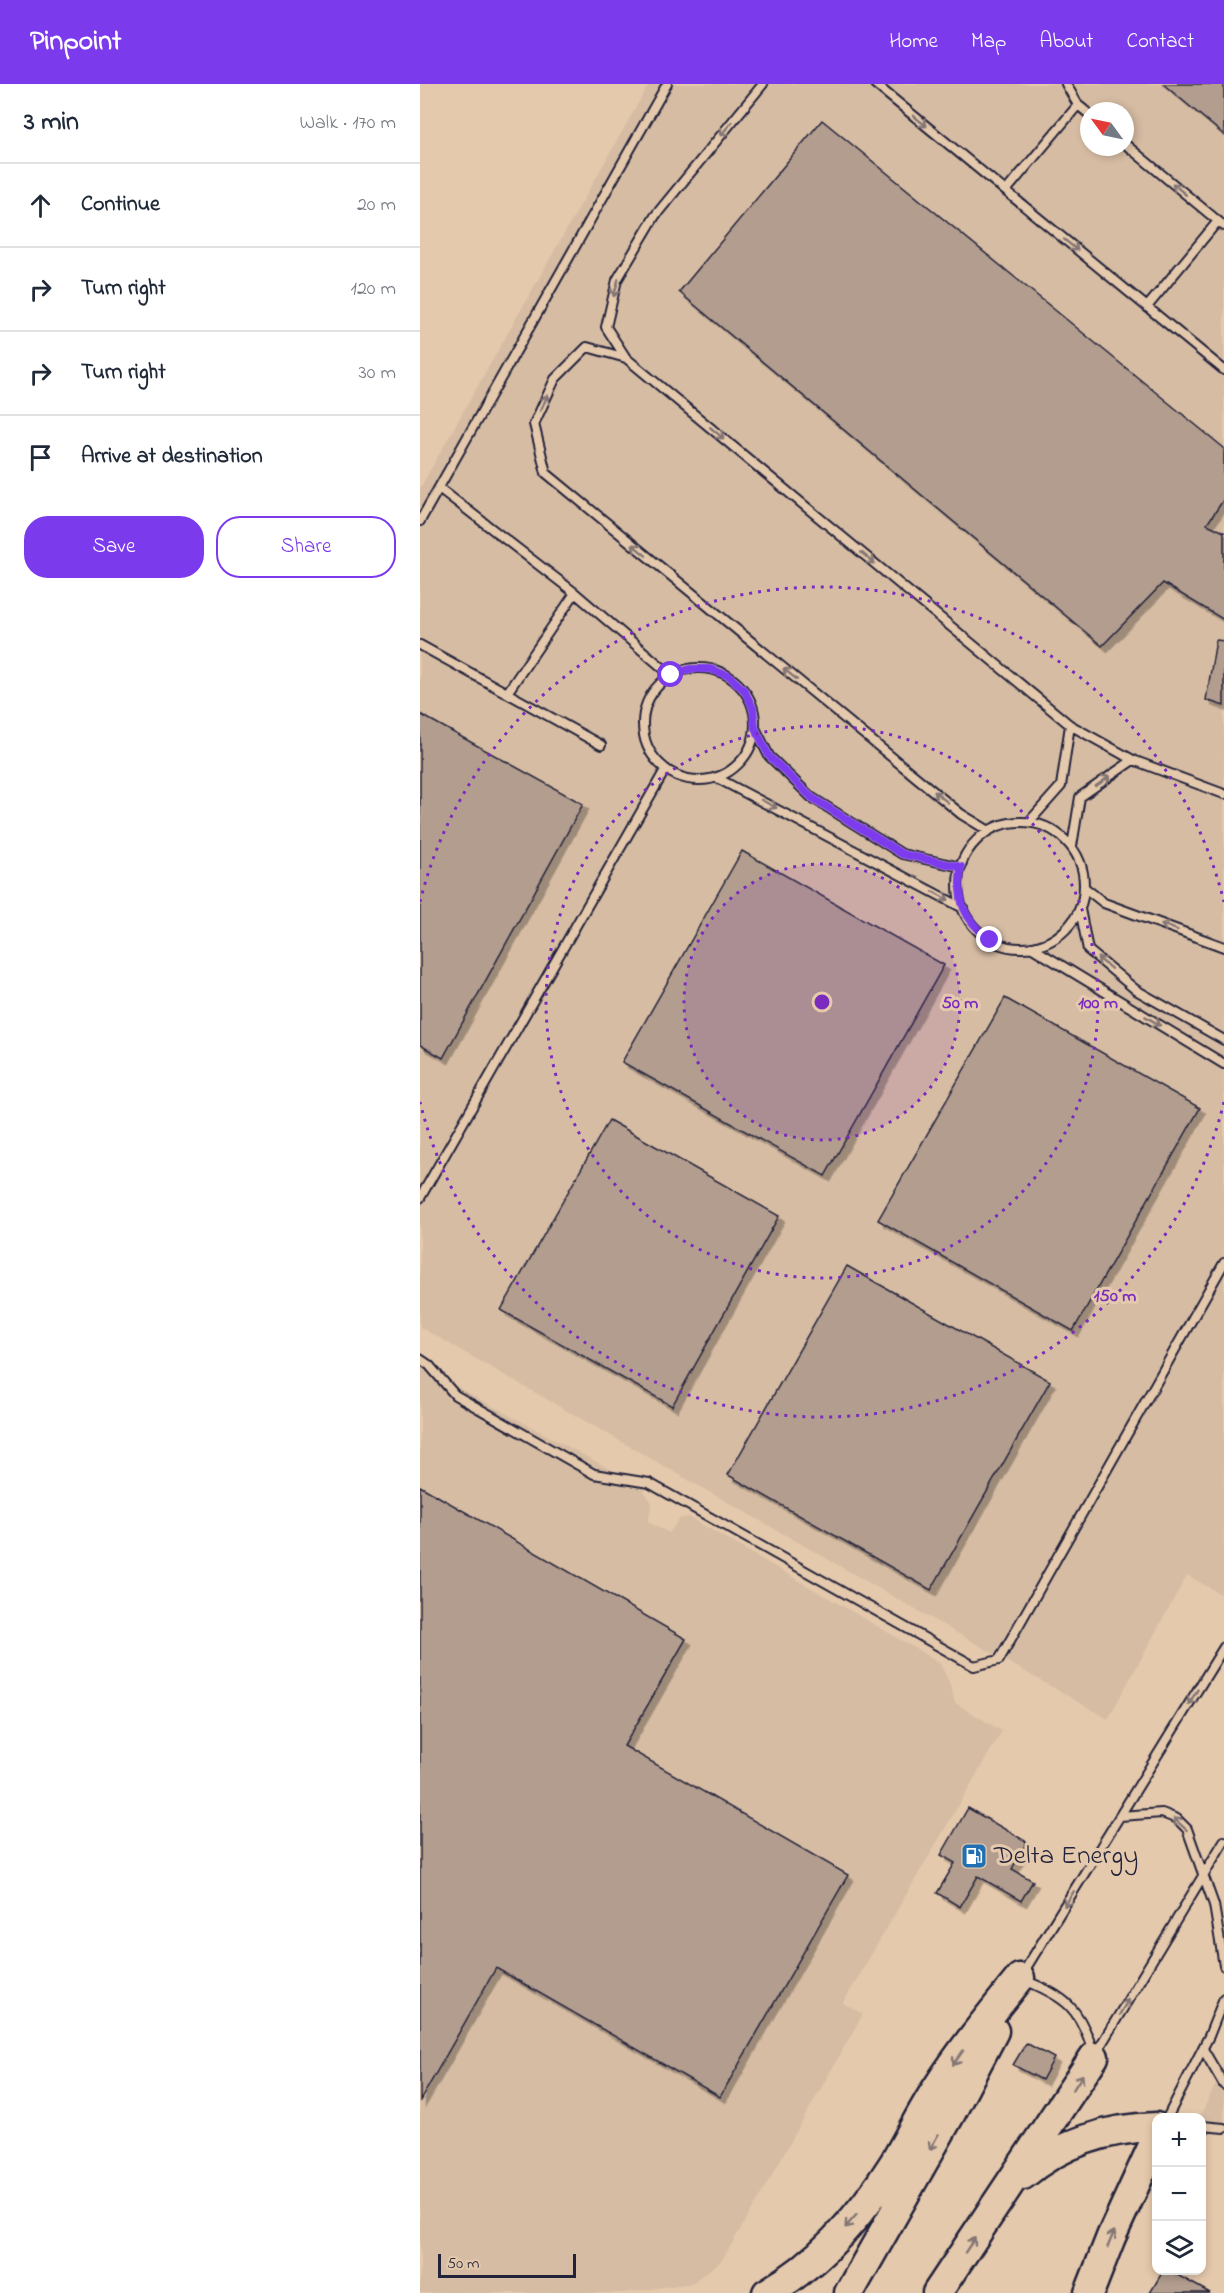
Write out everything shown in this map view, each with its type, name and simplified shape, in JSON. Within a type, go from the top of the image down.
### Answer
[{"type":"highway","points":[[767,2293],[823,2251],[862,2209],[893,2165],[930,2100],[955,2062],[1020,1978]]},
{"type":"highway","points":[[849,2293],[970,2078],[1020,1978]]},
{"type":"highway","points":[[937,2293],[1094,2057]]},
{"type":"highway","points":[[1008,2188],[1042,2161],[1080,2142],[1118,2130],[1152,2127]]},
{"type":"highway","points":[[1089,2293],[1111,2237],[1152,2148]]},
{"type":"lane","points":[[420,521],[667,84]]},
{"type":"lane","points":[[763,84],[656,216],[617,280],[606,327],[626,358],[1070,725],[1133,760],[1224,794]]},
{"type":"lane","points":[[875,84],[1224,370]]},
{"type":"lane","points":[[1006,191],[1078,105],[1066,84]]},
{"type":"lane","points":[[1134,152],[1221,224],[1147,307]]},
{"type":"lane","points":[[626,358],[587,347],[555,380],[534,424],[546,473],[961,814],[989,831]]},
{"type":"lane","points":[[439,488],[575,593],[671,675]]},
{"type":"lane","points":[[507,693],[575,593]]},
{"type":"lane","points":[[420,645],[602,745]]},
{"type":"lane","points":[[690,669],[710,669],[729,676],[744,690],[753,708],[755,728],[752,744],[744,759],[732,770],[717,778],[699,781],[681,778],[665,770],[651,753],[643,732],[645,710],[654,690],[671,675],[690,669]]},
{"type":"lane","points":[[1029,822],[1061,786],[1070,725]]},
{"type":"lane","points":[[755,728],[769,756],[811,797],[902,854],[961,867]]},
{"type":"lane","points":[[1072,846],[1080,797],[1133,760]]},
{"type":"lane","points":[[420,1198],[665,770]]},
{"type":"lane","points":[[717,778],[963,908]]},
{"type":"lane","points":[[1029,822],[1046,826],[1060,834],[1072,846],[1082,866],[1085,888],[1080,909],[1068,927],[1060,934],[1052,940],[1031,947],[1010,947],[990,940],[973,926],[963,908],[958,888],[961,867],[976,840],[989,831],[1008,823],[1029,822]]},
{"type":"lane","points":[[1085,888],[1104,903],[1224,947]]},
{"type":"lane","points":[[1080,909],[1088,950],[1136,990],[1224,1040]]},
{"type":"lane","points":[[1031,947],[1224,1064]]},
{"type":"lane","points":[[420,1359],[429,1365],[455,1395],[594,1474],[649,1483],[974,1666],[999,1660],[1224,1263]]},
{"type":"lane","points":[[1094,2057],[1082,2024],[1068,2003],[1053,1992],[1020,1978],[1224,1647]]},
{"type":"lane","points":[[1120,1816],[1157,1812],[1177,1819],[1191,1836],[1218,1922],[1224,1966]]},
{"type":"lane","points":[[1094,2057],[1224,1841]]},
{"type":"lane","points":[[1170,2113],[1203,2049],[1224,1998]]},
{"type":"lane","points":[[1203,2049],[1224,2085]]},
{"type":"lane","points":[[1206,2126],[1224,2128]]},
{"type":"shaded area","points":[[649,84],[1224,84],[1224,1596],[1187,1575],[1108,1719],[420,1327],[420,488]]},
{"type":"shaded area","points":[[420,1367],[641,1486],[652,1503],[648,1522],[669,1533],[679,1519],[689,1517],[939,1662],[950,1684],[955,1703],[1002,1731],[843,2003],[863,2014],[722,2260],[692,2283],[623,2293],[420,2293]]},
{"type":"shaded area","points":[[1224,2068],[1224,2134],[1206,2122],[1206,2113],[1202,2113]]},
{"type":"building","points":[[1163,84],[1224,84],[1224,135]]},
{"type":"building","points":[[822,120],[1224,448],[1224,499],[1207,524],[1224,532],[1224,620],[1163,583],[1102,646],[679,292]]},
{"type":"building","points":[[1216,640],[1224,641],[1224,706],[1206,700]]},
{"type":"building","points":[[420,714],[583,804],[443,1058],[420,1045]]},
{"type":"building","points":[[742,851],[944,965],[825,1176],[622,1062]]},
{"type":"building","points":[[1005,998],[1200,1108],[1073,1331],[878,1220]]},
{"type":"building","points":[[609,1120],[779,1216],[672,1406],[501,1310]]},
{"type":"building","points":[[847,1266],[1050,1381],[931,1590],[728,1475]]},
{"type":"building","points":[[420,1486],[686,1639],[624,1746],[848,1875],[720,2097],[496,1968],[420,2101]]},
{"type":"building","points":[[968,1808],[1027,1842],[1012,1869],[1033,1881],[1021,1901],[978,1876],[960,1907],[937,1893],[955,1863],[941,1855]]},
{"type":"building","points":[[1026,2043],[1054,2058],[1042,2080],[1013,2065]]},
{"type":"building","points":[[1161,2275],[1177,2275],[1210,2293],[1150,2293]]},
{"type":"place","name":"Delta Energy","points":[[974,1856]]},
{"type":"route","points":[[671,675],[690,669],[710,669],[729,676],[744,690],[753,708],[755,728],[769,756],[811,797],[902,854],[961,867],[958,888],[963,908],[973,926],[990,940]]}]
